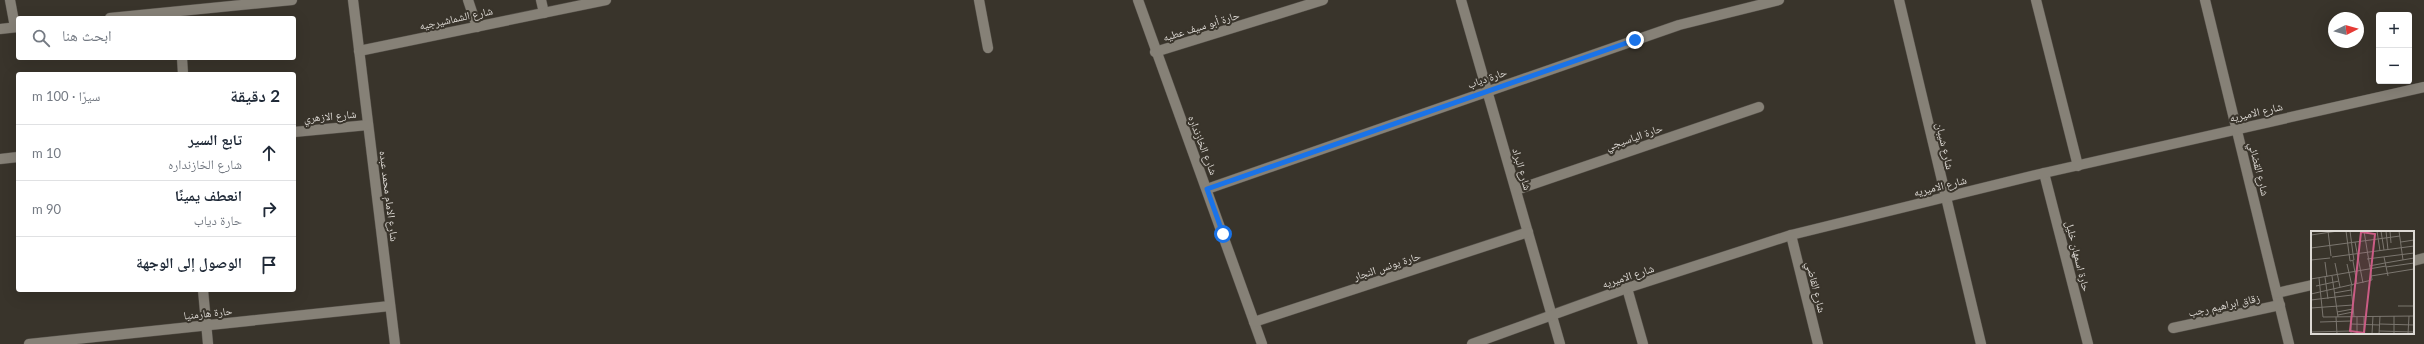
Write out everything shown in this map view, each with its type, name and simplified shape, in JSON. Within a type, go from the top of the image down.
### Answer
[{"type":"street","points":[[0,29],[16,27],[10,0]]},
{"type":"street","points":[[155,16],[178,15],[249,2],[292,0]]},
{"type":"street","name":"شارع الامام محمد عبده","points":[[353,0],[395,344]]},
{"type":"street","points":[[468,0],[477,26]]},
{"type":"street","points":[[541,0],[544,13]]},
{"type":"street","name":"شارع الشماشيرجيه","points":[[359,51],[606,0]]},
{"type":"street","points":[[979,0],[988,48]]},
{"type":"street","name":"شارع الخازنداره","points":[[1138,0],[1262,344]]},
{"type":"street","name":"حارة أبو سيف عطيه","points":[[1156,52],[1323,0]]},
{"type":"street","name":"شارع البراد","points":[[1462,0],[1560,344]]},
{"type":"street","name":"حارة دياب","points":[[1207,189],[1488,90],[1679,25],[1779,0]]},
{"type":"street","name":"شارع شيبان","points":[[1898,0],[1981,344]]},
{"type":"street","points":[[2036,0],[2078,166]]},
{"type":"street","name":"شارع القضائي","points":[[2206,0],[2289,344]]},
{"type":"street","points":[[182,60],[183,72]]},
{"type":"street","name":"شارع الاميريه","points":[[1472,344],[1627,288],[1791,235],[2044,173],[2237,128],[2424,87]]},
{"type":"street","name":"حارة الياسيجي","points":[[1516,190],[1759,107]]},
{"type":"street","name":"شارع الازهري","points":[[296,132],[368,125]]},
{"type":"street","points":[[0,159],[16,157]]},
{"type":"street","name":"حارة اسمهان خليل","points":[[2044,173],[2088,344]]},
{"type":"street","name":"حارة يونس النجار","points":[[1254,322],[1528,232]]},
{"type":"street","name":"شارع القاضي","points":[[1791,235],[1818,344]]},
{"type":"street","points":[[2414,261],[2424,258]]},
{"type":"street","points":[[2277,294],[2311,285]]},
{"type":"street","points":[[1627,288],[1643,344]]},
{"type":"street","points":[[203,292],[208,344]]},
{"type":"street","name":"زقاق ابراهيم رجب","points":[[2173,328],[2280,305]]},
{"type":"street","name":"حارة هارمنيا","points":[[29,344],[390,306]]},
{"type":"route","points":[[1223,234],[1207,189],[1635,40]]}]
